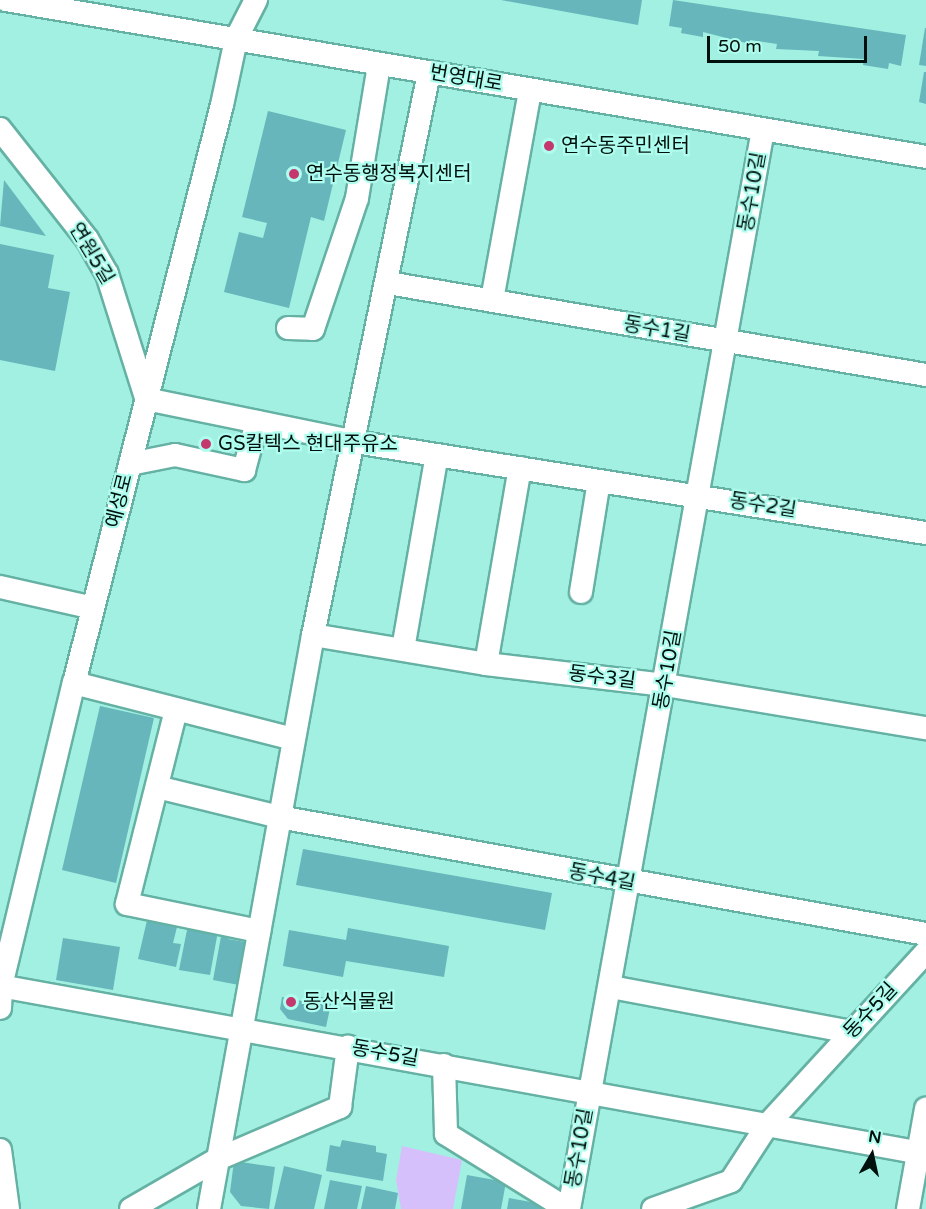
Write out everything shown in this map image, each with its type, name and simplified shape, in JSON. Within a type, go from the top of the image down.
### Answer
[{"type":"street","name":"번영대로","points":[[6,0],[926,157]]},
{"type":"street","name":"예성로","points":[[0,993],[74,683],[222,105],[236,39],[256,0]]},
{"type":"street","points":[[288,328],[313,329],[357,198],[379,64]]},
{"type":"street","points":[[209,1209],[313,635],[388,283],[429,73]]},
{"type":"street","points":[[492,300],[530,90]]},
{"type":"street","name":"연원5길","points":[[0,129],[87,239],[107,274],[146,399]]},
{"type":"street","name":"동수10길","points":[[568,1209],[611,987],[728,343],[763,130]]},
{"type":"street","name":"동수1길","points":[[388,283],[728,343],[926,375]]},
{"type":"street","name":"동수2길","points":[[146,399],[355,442],[926,533]]},
{"type":"street","points":[[130,464],[175,455],[244,470],[256,422]]},
{"type":"street","points":[[403,649],[437,455]]},
{"type":"street","points":[[486,664],[520,468]]},
{"type":"street","points":[[581,592],[599,481]]},
{"type":"street","points":[[0,587],[93,608]]},
{"type":"street","name":"동수3길","points":[[313,635],[486,664],[665,685],[926,728]]},
{"type":"street","points":[[74,683],[294,739]]},
{"type":"street","points":[[176,710],[127,904],[259,931]]},
{"type":"street","name":"동수4길","points":[[157,788],[279,817],[630,883],[926,934]]},
{"type":"street","name":"동수5길","points":[[768,1124],[926,952]]},
{"type":"street","points":[[611,987],[852,1032]]},
{"type":"street","name":"동수5길","points":[[0,993],[242,1028],[922,1153]]},
{"type":"street","points":[[131,1209],[218,1159],[340,1107],[348,1047]]},
{"type":"street","points":[[444,1065],[446,1134],[568,1209]]},
{"type":"street","points":[[908,1209],[922,1153],[926,1109]]},
{"type":"street","points":[[653,1209],[731,1181],[768,1124]]},
{"type":"street","points":[[0,1150],[8,1209]]},
{"type":"shaded area","points":[[402,1146],[462,1160],[453,1209],[401,1209],[396,1180]]},
{"type":"building","points":[[501,0],[642,0],[638,25]]},
{"type":"building","points":[[673,0],[906,35],[901,66],[889,63],[888,69],[863,65],[864,59],[818,56],[819,51],[776,49],[777,44],[750,40],[750,44],[703,32],[703,37],[681,33],[682,28],[669,26]]},
{"type":"building","points":[[926,28],[926,66],[919,65]]},
{"type":"building","points":[[924,72],[926,72],[926,104],[919,102]]},
{"type":"building","name":"연수동행정복지센터","points":[[268,111],[346,130],[324,221],[311,217],[289,308],[224,292],[239,232],[263,238],[267,223],[242,217]]},
{"type":"building","points":[[4,180],[46,236],[0,226]]},
{"type":"building","points":[[0,244],[54,255],[48,288],[70,292],[55,371],[0,360]]},
{"type":"building","points":[[100,706],[154,718],[116,883],[62,870]]},
{"type":"building","points":[[303,849],[552,893],[545,930],[296,885]]},
{"type":"building","points":[[148,916],[178,923],[173,943],[181,944],[176,967],[138,959]]},
{"type":"building","points":[[188,925],[218,931],[210,975],[179,970]]},
{"type":"building","points":[[348,928],[449,946],[444,977],[346,961],[343,977],[283,966],[289,930],[346,940]]},
{"type":"building","points":[[222,931],[229,933],[228,939],[245,942],[242,957],[250,958],[244,986],[213,980]]},
{"type":"building","points":[[63,938],[120,947],[113,990],[56,980]]},
{"type":"building","points":[[308,995],[332,999],[326,1027],[288,1019],[280,1009],[282,997],[307,1002]]},
{"type":"building","points":[[342,1140],[376,1146],[376,1152],[387,1154],[383,1181],[326,1171],[330,1145],[340,1147]]},
{"type":"building","points":[[234,1161],[275,1167],[269,1209],[241,1206],[230,1192]]},
{"type":"building","points":[[284,1166],[322,1175],[314,1209],[274,1209]]},
{"type":"building","points":[[467,1175],[506,1182],[501,1209],[461,1209]]},
{"type":"building","points":[[330,1180],[362,1186],[357,1209],[324,1209]]},
{"type":"building","points":[[366,1186],[398,1193],[395,1209],[361,1209]]},
{"type":"building","points":[[509,1198],[547,1205],[546,1209],[507,1209]]},
{"type":"place","name":"연수동주민센터","points":[[549,146]]},
{"type":"place","name":"연수동행정복지센터","points":[[294,174]]},
{"type":"place","name":"GS칼텍스 현대주유소","points":[[206,444]]},
{"type":"place","name":"동산식물원","points":[[291,1002]]}]
